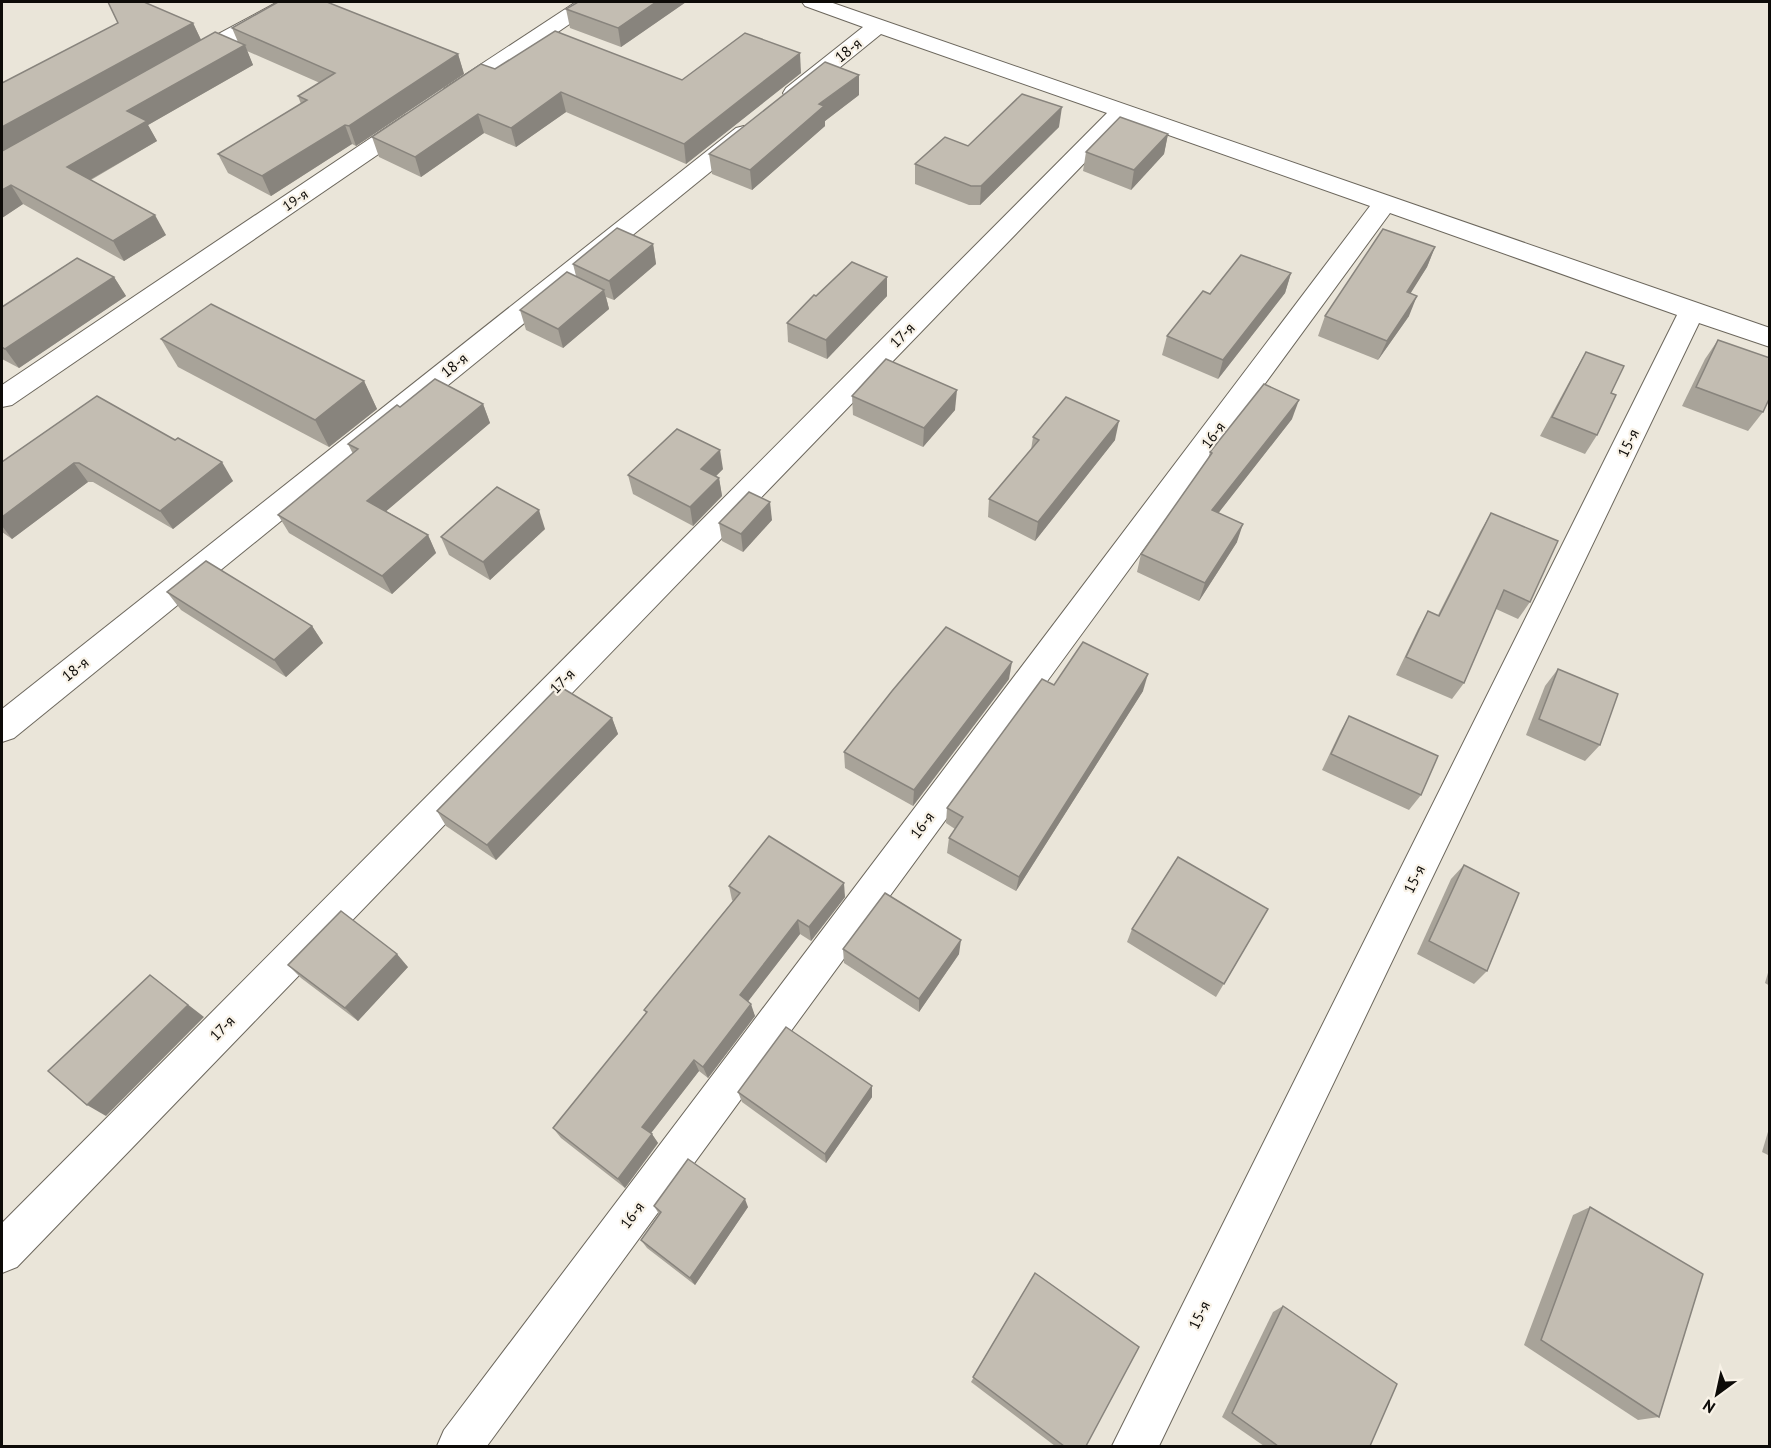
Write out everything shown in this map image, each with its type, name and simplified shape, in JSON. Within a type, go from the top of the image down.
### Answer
[{"type":"street","points":[[172,68],[292,2]]},
{"type":"street","name":"19-я","points":[[2,398],[589,2]]},
{"type":"street","points":[[812,2],[1770,338]]},
{"type":"street","name":"18-я","points":[[2,728],[879,25]]},
{"type":"street","name":"17-я","points":[[2,1252],[1122,110]]},
{"type":"street","name":"16-я","points":[[460,1446],[1385,203]]},
{"type":"street","name":"15-я","points":[[1135,1446],[1692,311]]},
{"type":"building","points":[[108,2],[144,2],[193,23],[2,127],[2,83],[118,23]]},
{"type":"building","points":[[278,2],[327,2],[458,54],[349,126],[345,125],[262,176],[218,154],[307,100],[298,96],[335,73],[232,28]]},
{"type":"building","points":[[578,2],[656,2],[618,28],[566,9]]},
{"type":"building","points":[[555,31],[682,80],[745,33],[800,53],[684,144],[561,92],[511,128],[478,114],[415,157],[372,137],[481,64],[495,69]]},
{"type":"building","points":[[215,32],[245,45],[127,111],[147,121],[67,167],[155,215],[113,241],[11,185],[2,190],[2,151]]},
{"type":"building","points":[[825,62],[859,75],[819,104],[824,106],[750,170],[709,154]]},
{"type":"building","points":[[1022,94],[1062,107],[981,186],[971,186],[915,164],[945,137],[968,146]]},
{"type":"building","points":[[1120,117],[1168,134],[1134,170],[1086,152]]},
{"type":"building","points":[[617,228],[653,244],[609,281],[573,264]]},
{"type":"building","points":[[1383,229],[1435,247],[1407,292],[1417,296],[1387,341],[1325,316]]},
{"type":"building","points":[[1241,255],[1291,273],[1223,360],[1167,336],[1203,291],[1210,294]]},
{"type":"building","points":[[77,258],[114,277],[5,349],[2,347],[2,307]]},
{"type":"building","points":[[852,262],[887,277],[826,340],[787,323],[814,295],[816,296]]},
{"type":"building","points":[[567,272],[604,290],[558,329],[520,310]]},
{"type":"building","points":[[211,304],[364,381],[315,420],[161,339]]},
{"type":"building","points":[[1718,340],[1770,358],[1770,397],[1763,412],[1696,387]]},
{"type":"building","points":[[1586,352],[1624,366],[1611,393],[1616,395],[1597,435],[1552,417]]},
{"type":"building","points":[[886,359],[957,390],[924,428],[852,396]]},
{"type":"building","points":[[435,379],[483,404],[367,501],[428,535],[382,576],[278,515],[358,449],[348,444],[397,405],[400,407]]},
{"type":"building","points":[[1264,384],[1299,400],[1212,510],[1243,524],[1205,583],[1141,554],[1212,453],[1210,452]]},
{"type":"building","points":[[97,396],[175,440],[178,438],[222,462],[160,511],[79,463],[74,463],[2,517],[2,462]]},
{"type":"building","points":[[1066,397],[1119,421],[1038,522],[989,499],[1039,440],[1033,437]]},
{"type":"building","points":[[677,429],[720,450],[701,469],[719,478],[690,507],[628,475]]},
{"type":"building","points":[[497,487],[539,510],[483,562],[441,537]]},
{"type":"building","points":[[749,492],[770,502],[741,534],[719,523]]},
{"type":"building","points":[[1491,513],[1558,541],[1530,602],[1504,590],[1464,683],[1406,657],[1428,611],[1439,616]]},
{"type":"building","points":[[206,561],[312,626],[274,660],[167,592]]},
{"type":"building","points":[[946,627],[1012,662],[914,790],[844,752]]},
{"type":"building","points":[[1083,642],[1148,674],[1019,877],[949,838],[963,817],[947,808],[1042,679],[1054,685]]},
{"type":"building","points":[[1558,669],[1618,694],[1600,745],[1539,719]]},
{"type":"building","points":[[559,686],[612,718],[487,845],[437,811]]},
{"type":"building","points":[[1349,716],[1438,756],[1421,795],[1331,754]]},
{"type":"building","points":[[769,836],[844,883],[809,927],[798,920],[740,995],[751,1004],[703,1067],[694,1060],[642,1127],[652,1134],[618,1179],[553,1128],[647,1012],[644,1010],[740,893],[729,886]]},
{"type":"building","points":[[1178,857],[1268,909],[1224,984],[1132,929]]},
{"type":"building","points":[[1464,865],[1519,893],[1487,971],[1429,941]]},
{"type":"building","points":[[885,893],[961,940],[919,999],[843,949]]},
{"type":"building","points":[[341,911],[397,954],[345,1008],[288,965]]},
{"type":"building","points":[[150,975],[188,1005],[87,1105],[48,1071]]},
{"type":"building","points":[[786,1027],[872,1086],[825,1154],[738,1092]]},
{"type":"building","points":[[688,1159],[745,1199],[690,1278],[641,1240],[661,1212],[654,1206]]},
{"type":"building","points":[[1590,1207],[1703,1274],[1659,1417],[1541,1340]]},
{"type":"building","points":[[1035,1273],[1139,1347],[1086,1446],[1064,1446],[973,1377]]},
{"type":"building","points":[[1283,1306],[1397,1384],[1370,1446],[1278,1446],[1232,1413]]}]
